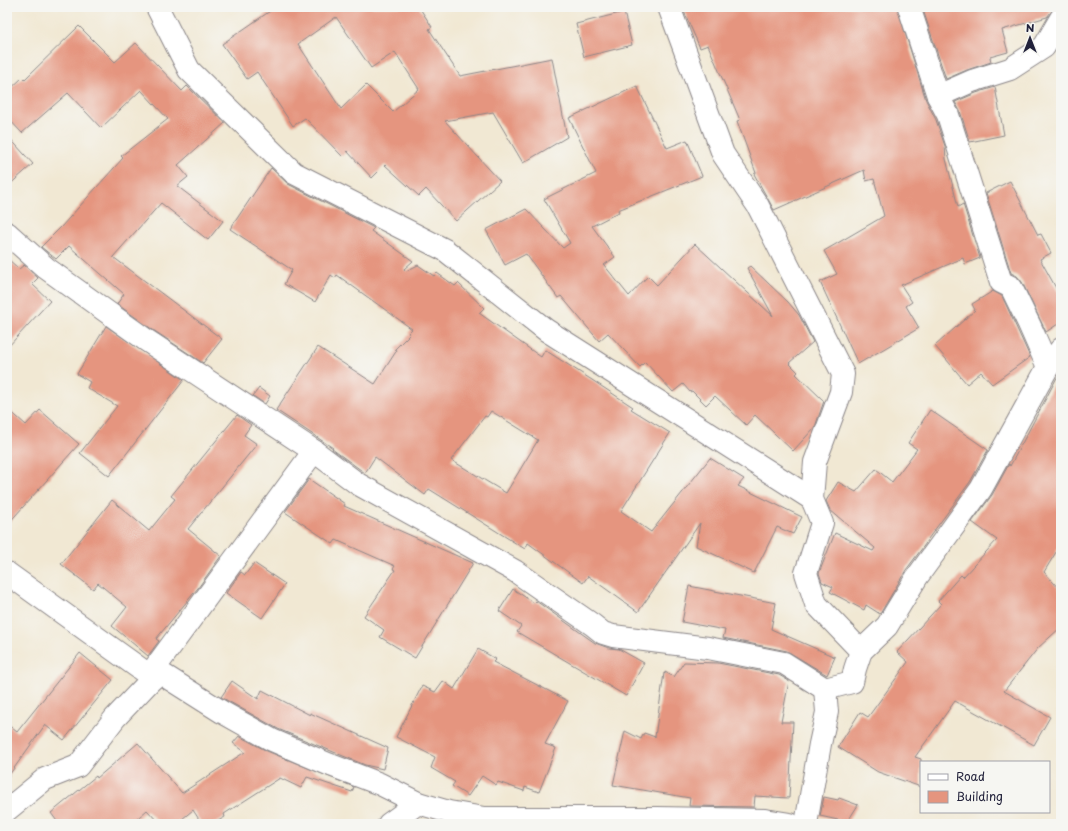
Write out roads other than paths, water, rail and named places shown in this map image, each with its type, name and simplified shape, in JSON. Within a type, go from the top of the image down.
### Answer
[{"type":"street","points":[[158,7],[189,70],[294,173],[445,250],[546,330],[812,499]]},
{"type":"street","points":[[669,7],[723,154],[758,206],[843,374],[841,392],[815,462],[812,499],[822,523],[806,573],[816,604],[861,651]]},
{"type":"street","points":[[910,7],[938,96],[948,115],[1001,282],[1011,287],[1048,366]]},
{"type":"street","points":[[938,96],[972,81],[1010,69],[1044,47],[1061,18]]},
{"type":"street","points":[[7,233],[46,268],[146,340],[314,450],[358,484],[515,572],[603,633],[636,640],[708,648],[784,663],[825,689],[852,682]]},
{"type":"street","points":[[827,712],[852,682],[854,669],[861,651],[888,626],[917,577],[981,489],[1048,366],[1061,349]]},
{"type":"street","points":[[7,810],[45,779],[78,766],[115,718],[153,674],[314,450]]},
{"type":"street","points":[[7,572],[153,674],[272,740],[380,784],[418,803],[450,812],[484,818],[719,819],[765,820],[790,824]]},
{"type":"street","points":[[806,824],[827,712],[825,689]]},
{"type":"street","points":[[389,824],[418,803]]}]
